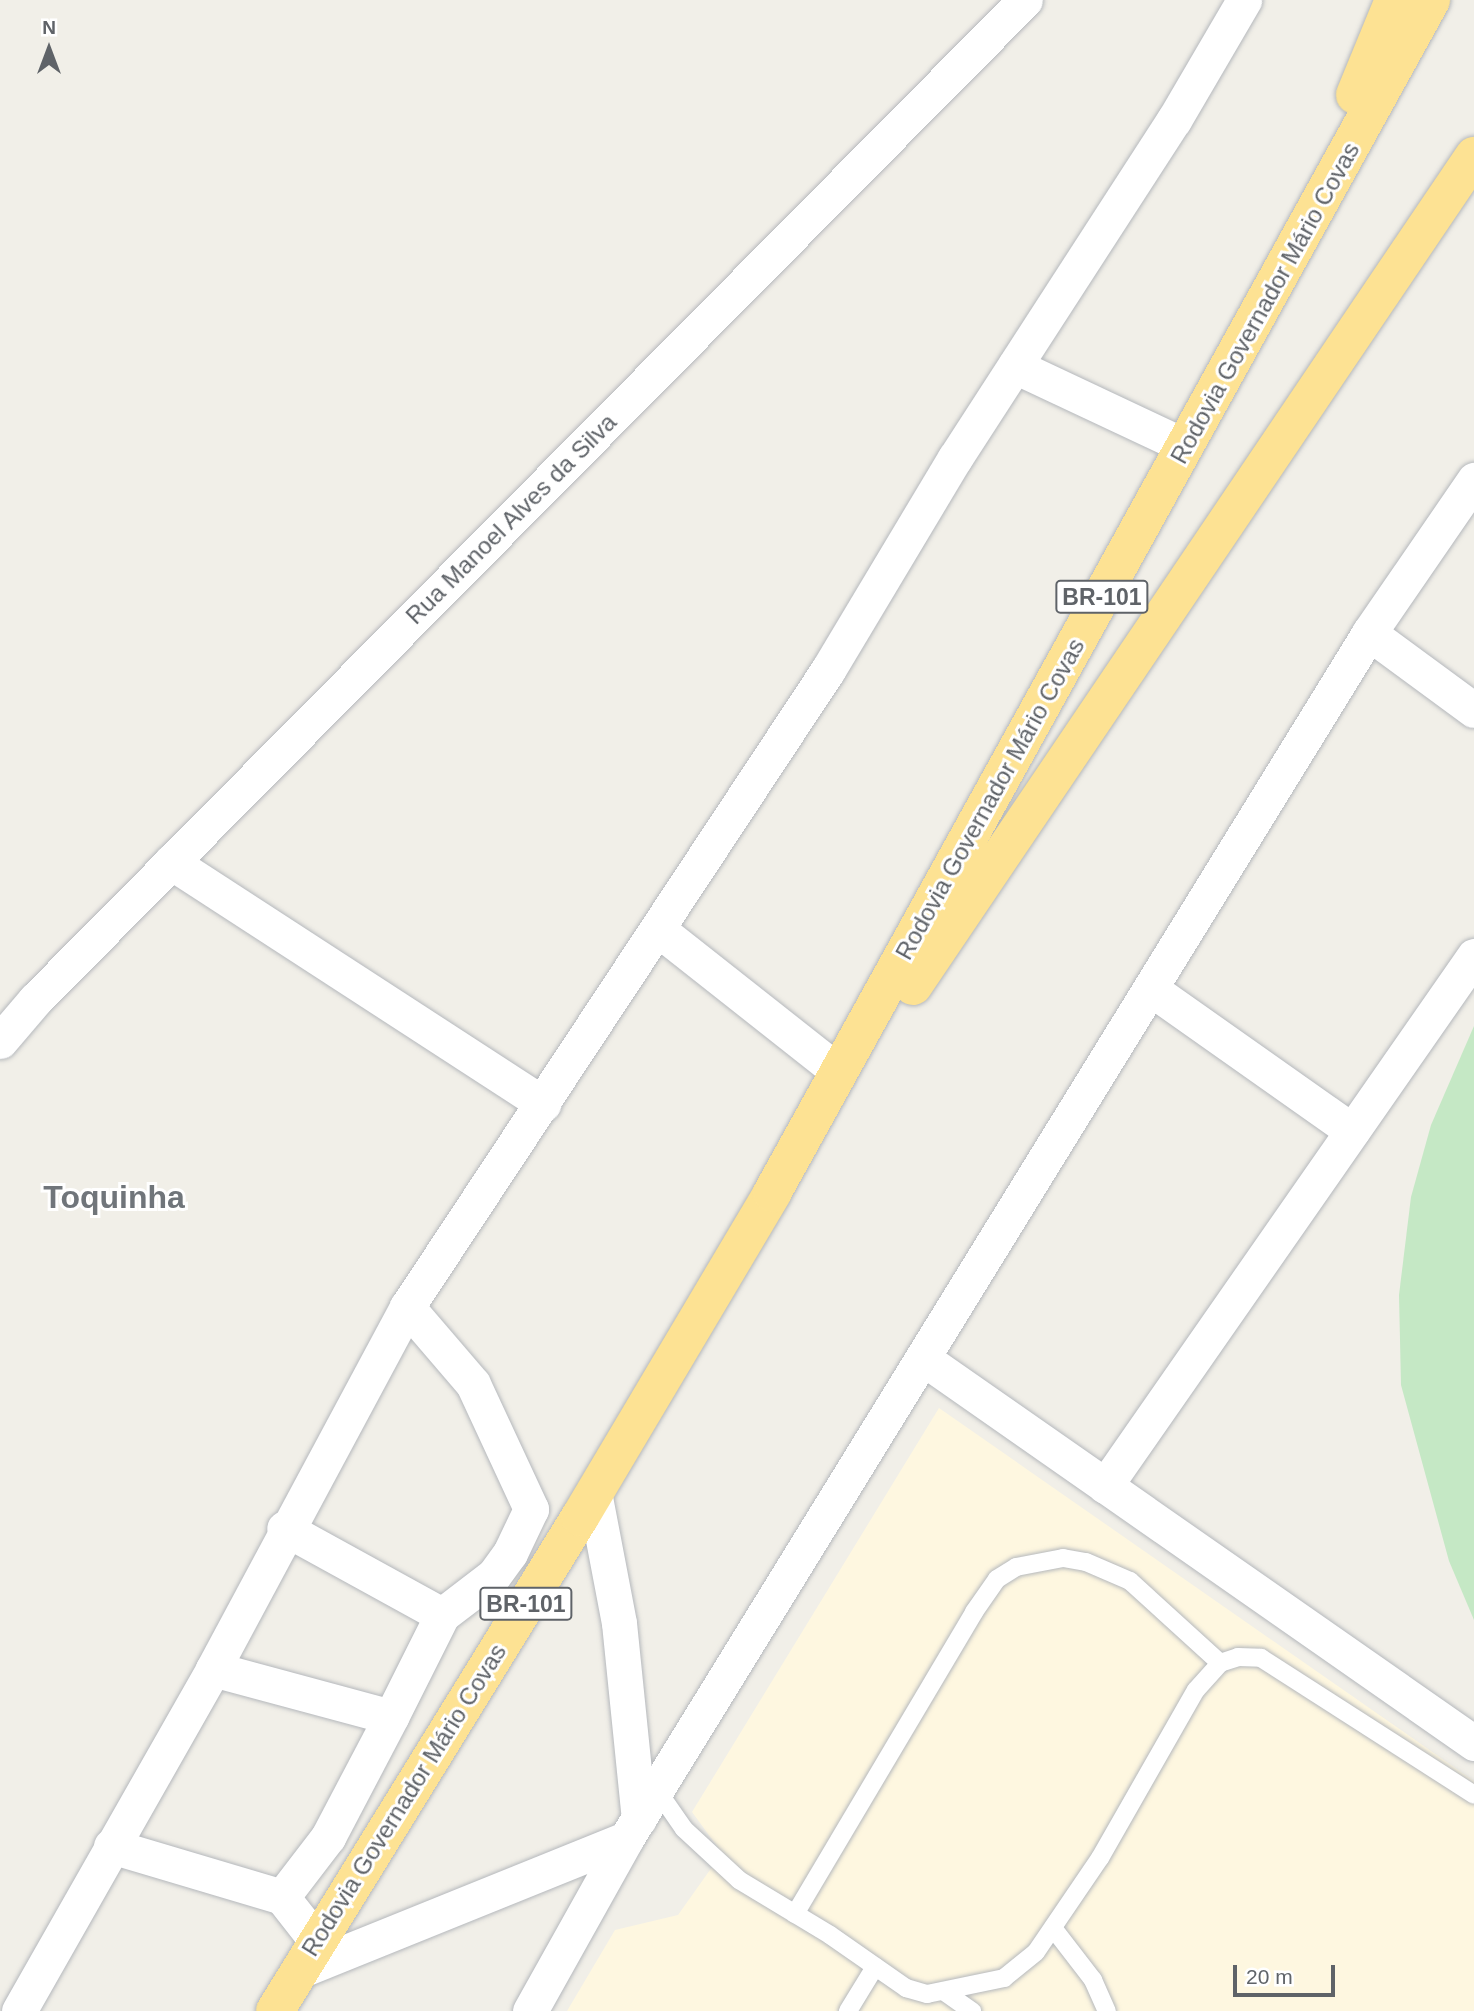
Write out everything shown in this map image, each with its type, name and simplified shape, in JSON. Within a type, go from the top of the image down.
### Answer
[{"type":"highway","points":[[1290,258],[1394,0]]},
{"type":"highway","name":"Rodovia Governador Mário Covas","points":[[275,2011],[587,1504],[772,1193],[1431,0]]},
{"type":"highway","name":"Rodovia Governador Mário Covas","points":[[772,1193],[1474,156]]},
{"type":"highway","points":[[1371,307],[1474,193]]},
{"type":"street","name":"Rua Manoel Alves da Silva","points":[[0,1041],[171,862],[1025,0]]},
{"type":"street","points":[[19,2011],[212,1669],[284,1528],[407,1307],[659,930],[828,670],[1015,366],[1174,120],[1244,0]]},
{"type":"street","points":[[1015,366],[1185,446]]},
{"type":"street","points":[[530,2011],[632,1829],[925,1359],[1369,633],[1474,480]]},
{"type":"street","points":[[1369,633],[1474,710]]},
{"type":"street","points":[[171,862],[543,1104]]},
{"type":"street","points":[[659,930],[839,1072]]},
{"type":"street","points":[[1105,1486],[1474,956]]},
{"type":"street","points":[[1151,989],[1352,1132]]},
{"type":"street","points":[[407,1307],[473,1384],[531,1509]]},
{"type":"street","points":[[925,1359],[1474,1743]]},
{"type":"street","points":[[531,1509],[587,1504],[619,1623],[632,1829]]},
{"type":"street","points":[[282,1897],[328,1837],[442,1615],[493,1576],[510,1553],[531,1509]]},
{"type":"street","points":[[284,1528],[442,1615]]},
{"type":"street","points":[[212,1669],[391,1717]]},
{"type":"street","points":[[282,1897],[307,1955],[632,1829]]},
{"type":"street","points":[[111,1846],[282,1897]]},
{"type":"lane","points":[[795,1914],[974,1612],[997,1579],[1016,1567],[1063,1558],[1086,1562],[1130,1581],[1220,1663]]},
{"type":"lane","points":[[657,1790],[684,1829],[739,1880],[906,1988],[946,1993],[1003,1978],[1036,1952],[1100,1858],[1196,1690],[1220,1663],[1238,1657],[1261,1658],[1474,1795]]},
{"type":"lane","points":[[1053,1928],[1093,1980],[1107,2011]]},
{"type":"lane","points":[[848,2011],[875,1967]]},
{"type":"lane","points":[[946,1993],[972,2011]]},
{"type":"shaded area","points":[[939,1408],[1474,1781],[1474,2011],[567,2011],[615,1930],[678,1915],[722,1853],[692,1812]]},
{"type":"green space","points":[[1474,1026],[1474,1620],[1449,1561],[1401,1385],[1399,1295],[1411,1197],[1431,1125]]},
{"type":"district","name":"Toquinha","points":[[114,1197]]}]
